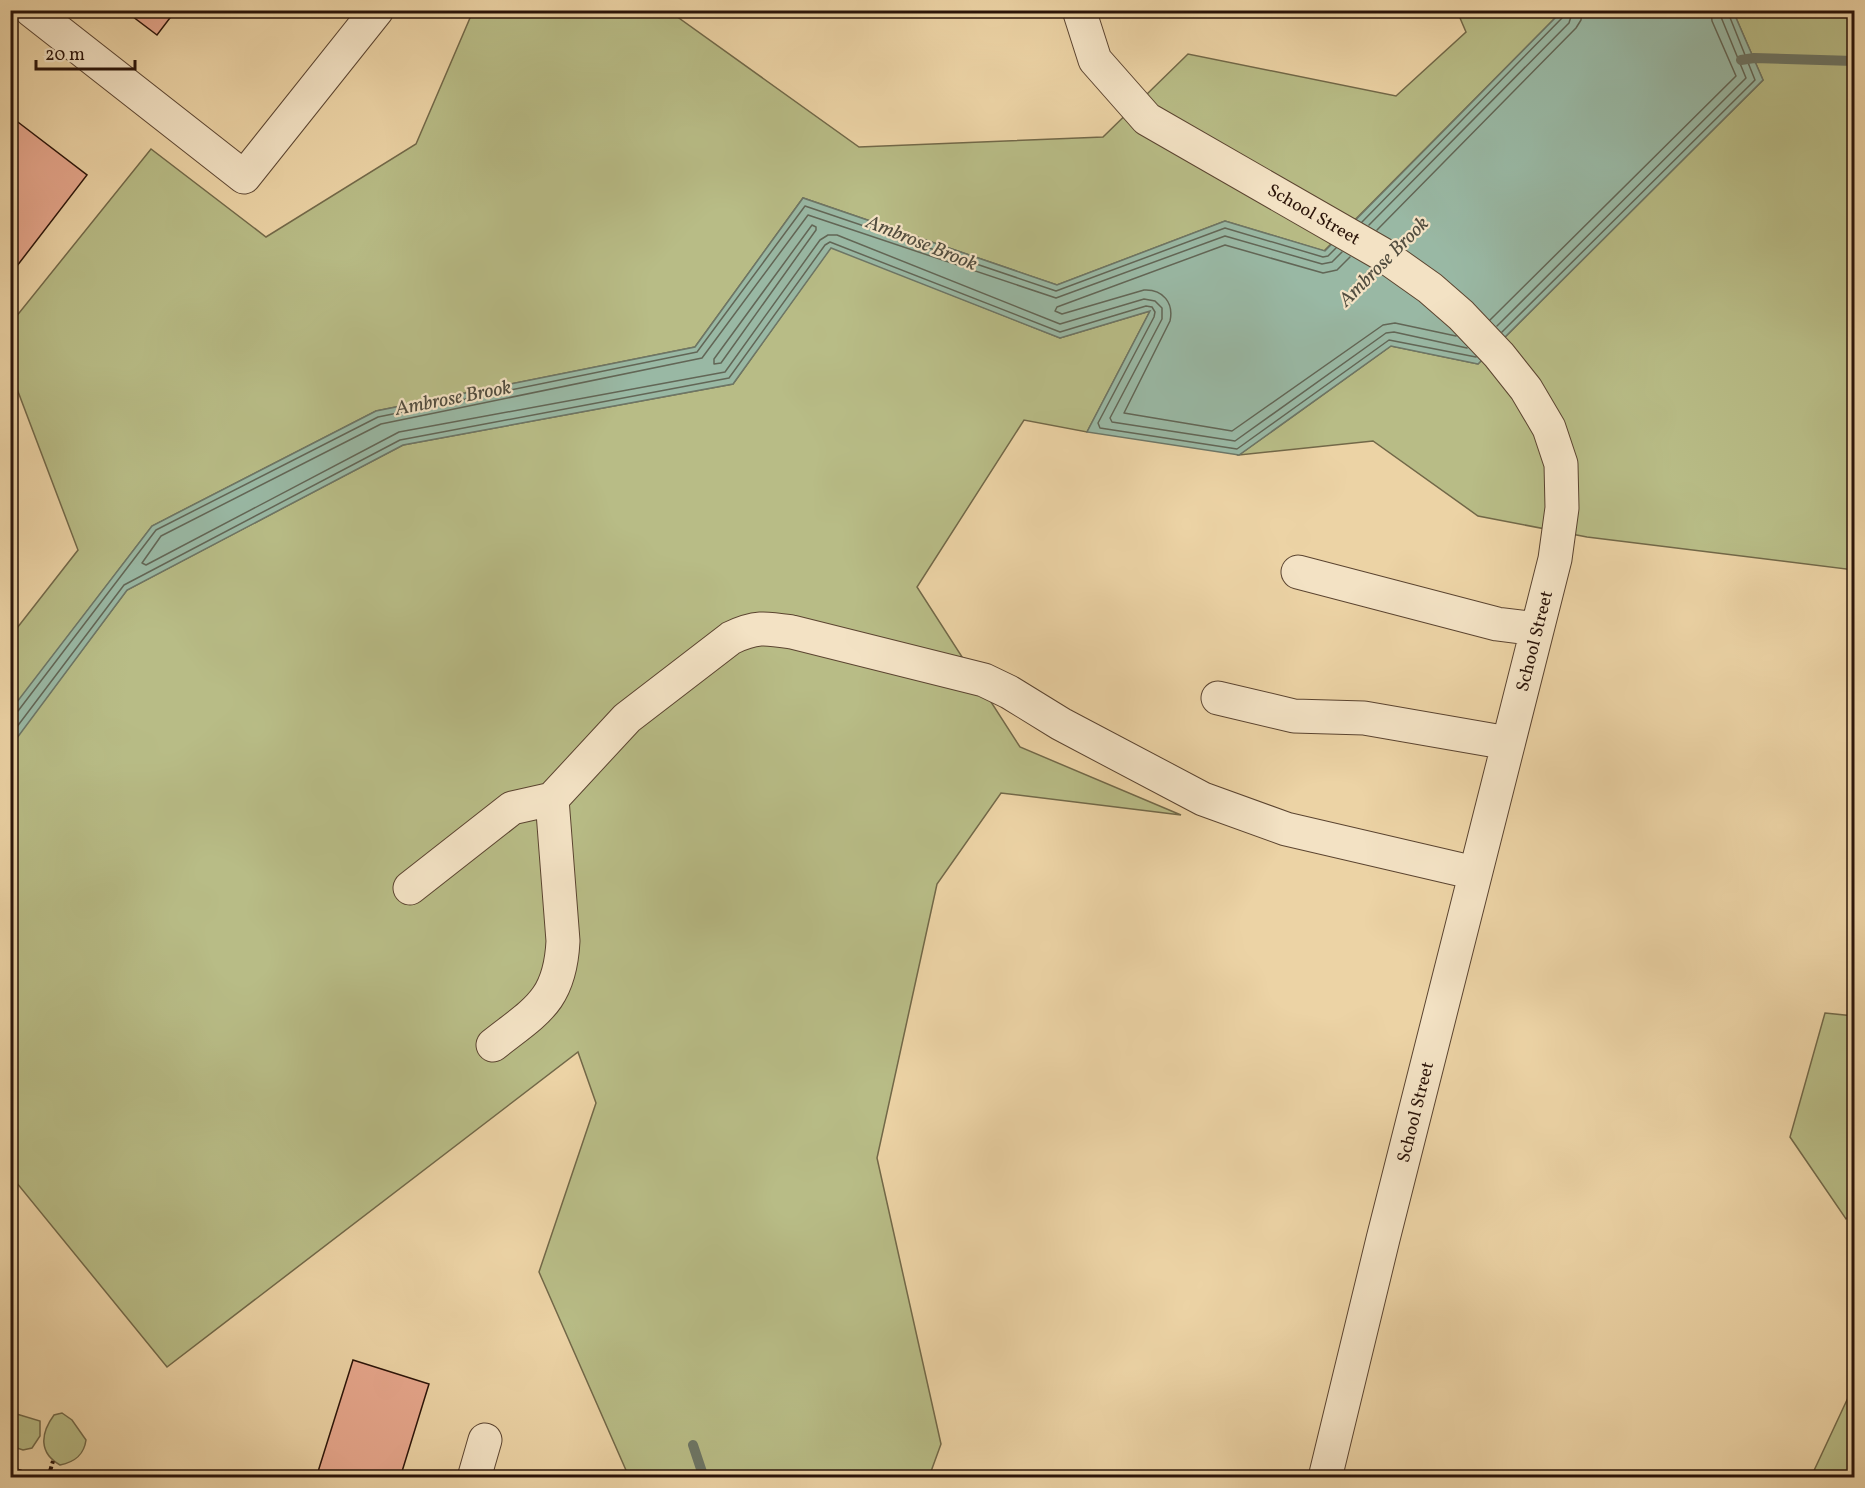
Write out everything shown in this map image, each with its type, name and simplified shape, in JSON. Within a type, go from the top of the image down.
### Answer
[{"type":"street","points":[[31,10],[244,177],[377,10]]},
{"type":"street","name":"School Street","points":[[1079,10],[1095,60],[1147,118],[1382,254],[1430,288],[1461,315],[1499,355],[1526,389],[1549,428],[1561,464],[1562,508],[1555,558],[1325,1478]]},
{"type":"street","points":[[1298,572],[1497,624],[1537,629]]},
{"type":"street","points":[[410,888],[512,808],[552,798],[627,718],[731,638],[748,630],[760,628],[792,632],[984,680],[1009,692],[1061,724],[1203,799],[1286,829],[1475,873]]},
{"type":"street","points":[[1218,698],[1294,716],[1364,718],[1508,742]]},
{"type":"street","points":[[493,1045],[541,1007],[548,997],[562,963],[563,941],[552,798]]},
{"type":"street","points":[[474,1478],[485,1440]]},
{"type":"path","points":[[48,1478],[53,1461]]},
{"type":"path","points":[[10,1468],[40,1478]]},
{"type":"green space","points":[[473,11],[669,11],[859,147],[1103,137],[1188,54],[1396,96],[1466,32],[1457,11],[1562,11],[1324,251],[1225,221],[1057,285],[803,198],[695,347],[376,411],[152,526],[11,711],[10,637],[78,550],[11,373],[11,323],[151,149],[266,237],[416,144]]},
{"type":"green space","points":[[1733,11],[1854,11],[1854,570],[1587,537],[1478,516],[1373,441],[1239,455],[1391,346],[1478,364],[1763,80]]},
{"type":"green space","points":[[831,247],[1060,338],[1150,311],[1087,432],[1024,420],[917,587],[1020,747],[1181,815],[1001,793],[937,884],[877,1158],[941,1444],[929,1477],[629,1477],[539,1272],[596,1103],[578,1052],[167,1367],[11,1178],[10,746],[127,590],[403,445],[733,384]]},
{"type":"green space","points":[[1825,1013],[1854,1016],[1854,1212],[1846,1219],[1790,1137]]},
{"type":"green space","points":[[1853,1387],[1854,1477],[1811,1477]]},
{"type":"green space","points":[[10,1412],[40,1421],[40,1436],[32,1448],[23,1450],[11,1446]]},
{"type":"green space","points":[[62,1413],[72,1420],[86,1440],[78,1457],[60,1465],[48,1455],[44,1436],[54,1415]]},
{"type":"water","points":[[1562,11],[1733,11],[1763,80],[1478,364],[1391,346],[1239,455],[1087,432],[1150,311],[1060,338],[831,248],[733,384],[403,445],[127,590],[11,746],[10,711],[152,526],[376,411],[695,347],[803,198],[1057,285],[1225,221],[1325,251]]},
{"type":"building","points":[[124,10],[176,10],[157,35]]},
{"type":"building","points":[[10,116],[87,175],[10,275]]},
{"type":"building","points":[[353,1360],[429,1384],[400,1478],[316,1478]]},
{"type":"waterway","name":"Ambrose Brook","points":[[1741,60],[1754,58],[1854,61]]},
{"type":"waterway","name":"Ambrose Brook","points":[[693,1445],[704,1478]]}]
